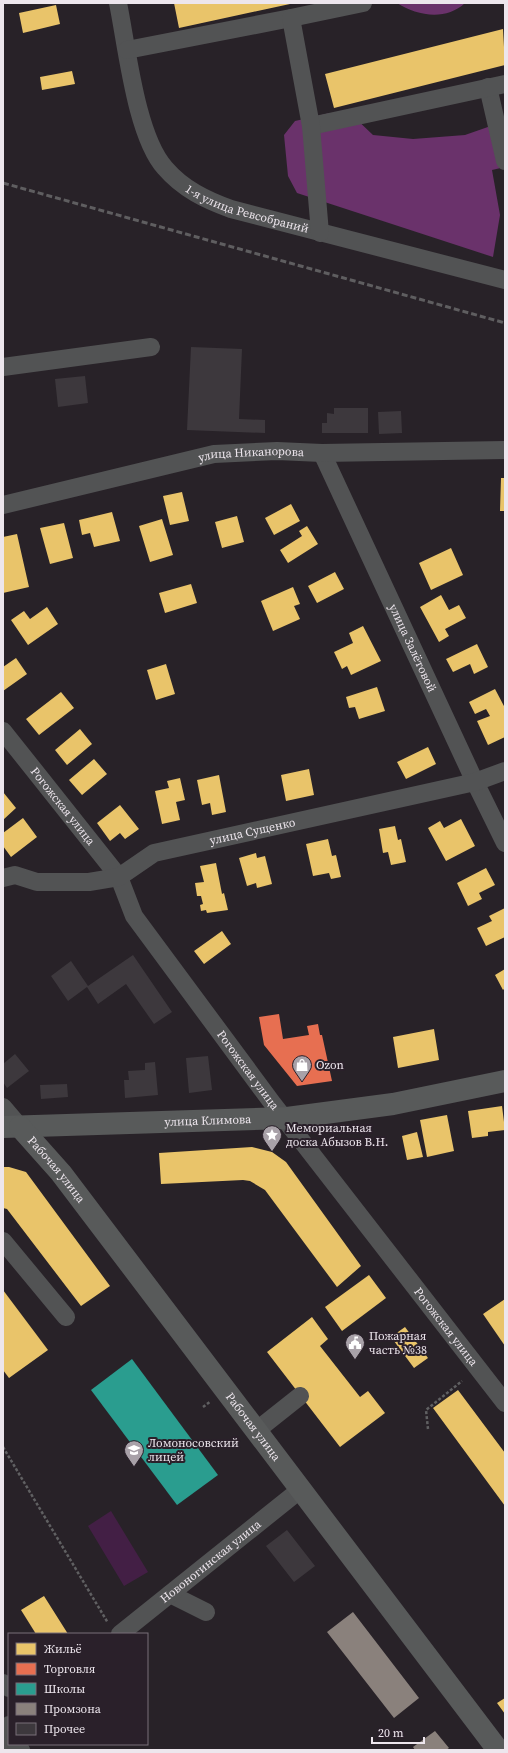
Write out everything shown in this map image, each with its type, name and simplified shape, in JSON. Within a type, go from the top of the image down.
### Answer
[{"type":"main road","name":"улица Климова","points":[[12,1127],[286,1118],[393,1104],[505,1081]]},
{"type":"main road","name":"Рабочая улица","points":[[12,1127],[61,1173],[498,1750]]},
{"type":"street","name":"1-я улица Ревсобраний","points":[[118,3],[140,115],[147,137],[164,168],[189,190],[215,203],[320,233],[504,276]]},
{"type":"street","points":[[127,50],[363,3]]},
{"type":"street","points":[[291,18],[312,126],[320,233]]},
{"type":"street","points":[[312,126],[497,85],[505,161]]},
{"type":"street","points":[[3,367],[151,347]]},
{"type":"street","name":"улица Никанорова","points":[[3,505],[214,454],[277,451],[322,453],[505,450]]},
{"type":"street","name":"улица Залётовой","points":[[322,453],[475,782],[505,843]]},
{"type":"street","name":"Рогожская улица","points":[[3,731],[119,877],[134,916],[273,1104],[286,1118],[505,1403]]},
{"type":"street","name":"улица Сущенко","points":[[3,878],[15,875],[37,882],[89,882],[119,877],[154,853],[475,782],[505,771]]},
{"type":"street","name":"Рабочая улица","points":[[3,1107],[12,1127]]},
{"type":"street","points":[[3,1241],[66,1317]]},
{"type":"street","points":[[256,1431],[300,1396]]},
{"type":"street","name":"Новоногинская улица","points":[[116,1631],[170,1594],[301,1489]]},
{"type":"street","points":[[170,1594],[206,1612]]},
{"type":"street","points":[[12,1745],[21,1750]]},
{"type":"path","points":[[428,1429],[426,1410],[462,1381]]},
{"type":"path","points":[[3,1448],[116,1631]]},
{"type":"shaded area","points":[[397,3],[465,3],[457,9],[449,12],[431,15],[413,11]]},
{"type":"shaded area","points":[[330,113],[353,116],[373,135],[413,139],[465,135],[505,121],[505,167],[492,170],[500,215],[493,257],[297,193],[288,176],[284,135],[295,121]]},
{"type":"shaded area","points":[[111,1511],[148,1572],[124,1586],[88,1526]]},
{"type":"building: Жильё","points":[[174,3],[290,3],[290,4],[179,28]]},
{"type":"building: Жильё","points":[[56,5],[60,24],[23,33],[19,13]]},
{"type":"building: Жильё","points":[[503,29],[505,65],[334,108],[325,74]]},
{"type":"building: Жильё","points":[[72,71],[75,84],[42,90],[40,77]]},
{"type":"building: Жильё","points":[[501,478],[505,478],[505,511],[500,511]]},
{"type":"building: Жильё","points":[[182,492],[189,521],[170,525],[163,496]]},
{"type":"building: Жильё","points":[[291,504],[300,521],[274,535],[265,518]]},
{"type":"building: Жильё","points":[[112,512],[120,541],[94,547],[90,533],[82,535],[79,520]]},
{"type":"building: Жильё","points":[[237,516],[244,542],[222,548],[215,522]]},
{"type":"building: Жильё","points":[[162,519],[173,555],[150,562],[139,526]]},
{"type":"building: Жильё","points":[[64,523],[73,558],[50,564],[40,528]]},
{"type":"building: Жильё","points":[[307,526],[318,544],[288,563],[280,550],[302,536],[299,531]]},
{"type":"building: Жильё","points":[[17,534],[29,587],[3,593],[3,537]]},
{"type":"building: Жильё","points":[[451,548],[463,575],[431,590],[419,563]]},
{"type":"building: Жильё","points":[[335,572],[344,589],[317,603],[308,586]]},
{"type":"building: Жильё","points":[[191,584],[197,603],[165,613],[159,593]]},
{"type":"building: Жильё","points":[[293,587],[300,604],[294,606],[300,619],[273,631],[261,601]]},
{"type":"building: Жильё","points":[[441,595],[449,610],[459,605],[466,618],[445,629],[449,636],[439,642],[420,607]]},
{"type":"building: Жильё","points":[[47,607],[58,624],[28,645],[11,620],[24,611],[30,619]]},
{"type":"building: Жильё","points":[[363,626],[381,661],[351,675],[347,666],[342,669],[334,652],[353,643],[349,633]]},
{"type":"building: Жильё","points":[[477,644],[488,667],[474,674],[470,664],[453,672],[446,659]]},
{"type":"building: Жильё","points":[[16,658],[27,674],[3,691],[3,667]]},
{"type":"building: Жильё","points":[[166,664],[175,694],[156,700],[147,670]]},
{"type":"building: Жильё","points":[[377,687],[385,711],[359,719],[355,707],[349,708],[346,697]]},
{"type":"building: Жильё","points":[[495,689],[505,708],[505,737],[488,745],[477,721],[490,716],[486,709],[475,714],[469,702]]},
{"type":"building: Жильё","points":[[61,692],[74,708],[39,735],[26,719]]},
{"type":"building: Жильё","points":[[80,729],[92,744],[67,765],[55,750]]},
{"type":"building: Жильё","points":[[428,747],[436,764],[406,779],[397,762]]},
{"type":"building: Жильё","points":[[94,759],[107,774],[82,795],[69,780]]},
{"type":"building: Жильё","points":[[309,769],[314,795],[286,801],[281,775]]},
{"type":"building: Жильё","points":[[219,775],[226,812],[212,815],[210,803],[202,805],[197,780]]},
{"type":"building: Жильё","points":[[180,778],[185,800],[176,802],[180,820],[162,824],[155,791],[169,788],[167,781]]},
{"type":"building: Жильё","points":[[3,792],[16,808],[3,820]]},
{"type":"building: Жильё","points":[[120,805],[139,829],[125,839],[120,833],[110,841],[97,823]]},
{"type":"building: Жильё","points":[[23,818],[37,837],[11,857],[3,846],[3,833]]},
{"type":"building: Жильё","points":[[461,819],[475,846],[446,861],[428,828],[440,821],[444,828]]},
{"type":"building: Жильё","points":[[395,826],[398,840],[401,839],[406,862],[391,865],[388,852],[383,853],[379,829]]},
{"type":"building: Жильё","points":[[328,839],[332,856],[336,855],[341,877],[331,879],[329,873],[313,876],[306,844]]},
{"type":"building: Жильё","points":[[256,853],[257,858],[265,856],[272,884],[257,888],[256,883],[247,886],[239,858]]},
{"type":"building: Жильё","points":[[216,863],[222,894],[224,893],[228,910],[207,913],[206,910],[201,911],[200,905],[203,904],[201,896],[197,896],[195,883],[204,882],[200,866]]},
{"type":"building: Жильё","points":[[486,868],[495,885],[479,893],[482,899],[468,906],[457,883]]},
{"type":"building: Жильё","points":[[505,908],[505,937],[486,946],[477,928],[492,921],[489,916]]},
{"type":"building: Жильё","points":[[222,931],[231,944],[204,964],[194,951]]},
{"type":"building: Жильё","points":[[505,969],[505,988],[503,990],[495,975]]},
{"type":"building: Жильё","points":[[434,1029],[439,1060],[398,1068],[393,1037]]},
{"type":"building: Жильё","points":[[502,1106],[505,1130],[488,1132],[488,1136],[472,1138],[468,1111]]},
{"type":"building: Жильё","points":[[447,1115],[454,1151],[427,1157],[420,1120]]},
{"type":"building: Жильё","points":[[417,1132],[423,1157],[407,1160],[402,1136]]},
{"type":"building: Жильё","points":[[252,1147],[272,1152],[286,1162],[361,1266],[337,1287],[265,1190],[250,1181],[243,1180],[161,1184],[159,1153]]},
{"type":"building: Жильё","points":[[3,1167],[9,1167],[26,1172],[110,1286],[81,1306],[7,1209],[3,1208]]},
{"type":"building: Жильё","points":[[369,1275],[386,1298],[342,1331],[325,1307]]},
{"type":"building: Жильё","points":[[3,1290],[48,1350],[9,1378],[3,1370]]},
{"type":"building: Жильё","points":[[505,1299],[505,1346],[483,1314]]},
{"type":"building: Жильё","points":[[312,1317],[328,1339],[320,1346],[360,1397],[368,1391],[385,1413],[340,1447],[267,1352]]},
{"type":"building: Жильё","points":[[405,1327],[428,1358],[414,1368],[391,1337]]},
{"type":"building: Жильё","points":[[458,1390],[505,1453],[505,1506],[433,1408]]},
{"type":"building: Жильё","points":[[44,1596],[67,1633],[35,1633],[21,1610]]},
{"type":"building: Жильё","points":[[505,1698],[505,1714],[497,1703]]},
{"type":"building: Торговля","points":[[279,1014],[283,1039],[309,1035],[307,1026],[318,1024],[320,1035],[322,1035],[332,1081],[297,1086],[264,1045],[259,1017]]},
{"type":"building: Школы","points":[[132,1359],[218,1475],[177,1505],[91,1390]]},
{"type":"building: Промзона","points":[[353,1612],[419,1698],[394,1718],[327,1632]]},
{"type":"building: Промзона","points":[[435,1731],[449,1748],[446,1750],[415,1750],[413,1747]]},
{"type":"building: Прочее","points":[[191,347],[242,349],[239,419],[265,420],[265,433],[187,430]]},
{"type":"building: Прочее","points":[[85,376],[88,403],[58,407],[55,379]]},
{"type":"building: Прочее","points":[[334,408],[368,408],[368,433],[322,433],[322,423],[327,423],[327,413],[334,414]]},
{"type":"building: Прочее","points":[[401,411],[402,433],[379,434],[378,412]]},
{"type":"building: Прочее","points":[[133,955],[172,1012],[154,1024],[126,984],[98,1004],[87,987],[68,1001],[51,976],[71,961],[88,986]]},
{"type":"building: Прочее","points":[[15,1054],[29,1071],[7,1088],[3,1082],[3,1064]]},
{"type":"building: Прочее","points":[[208,1056],[212,1090],[189,1093],[186,1058]]},
{"type":"building: Прочее","points":[[155,1062],[158,1095],[125,1098],[124,1080],[129,1080],[128,1071],[145,1070],[145,1063]]},
{"type":"building: Прочее","points":[[67,1084],[68,1097],[41,1099],[40,1085]]},
{"type":"building: Прочее","points":[[287,1530],[315,1566],[294,1582],[266,1546]]},
{"type":"railway","points":[[3,183],[505,323]]},
{"type":"place","name":"Ozon","points":[[302,1082]]},
{"type":"place","name":"Мемориальная доска Абызов В.Н.","points":[[272,1152]]},
{"type":"place","name":"Пожарная часть №38","points":[[355,1360]]},
{"type":"place","name":"Ломоносовский лицей","points":[[134,1467]]}]
